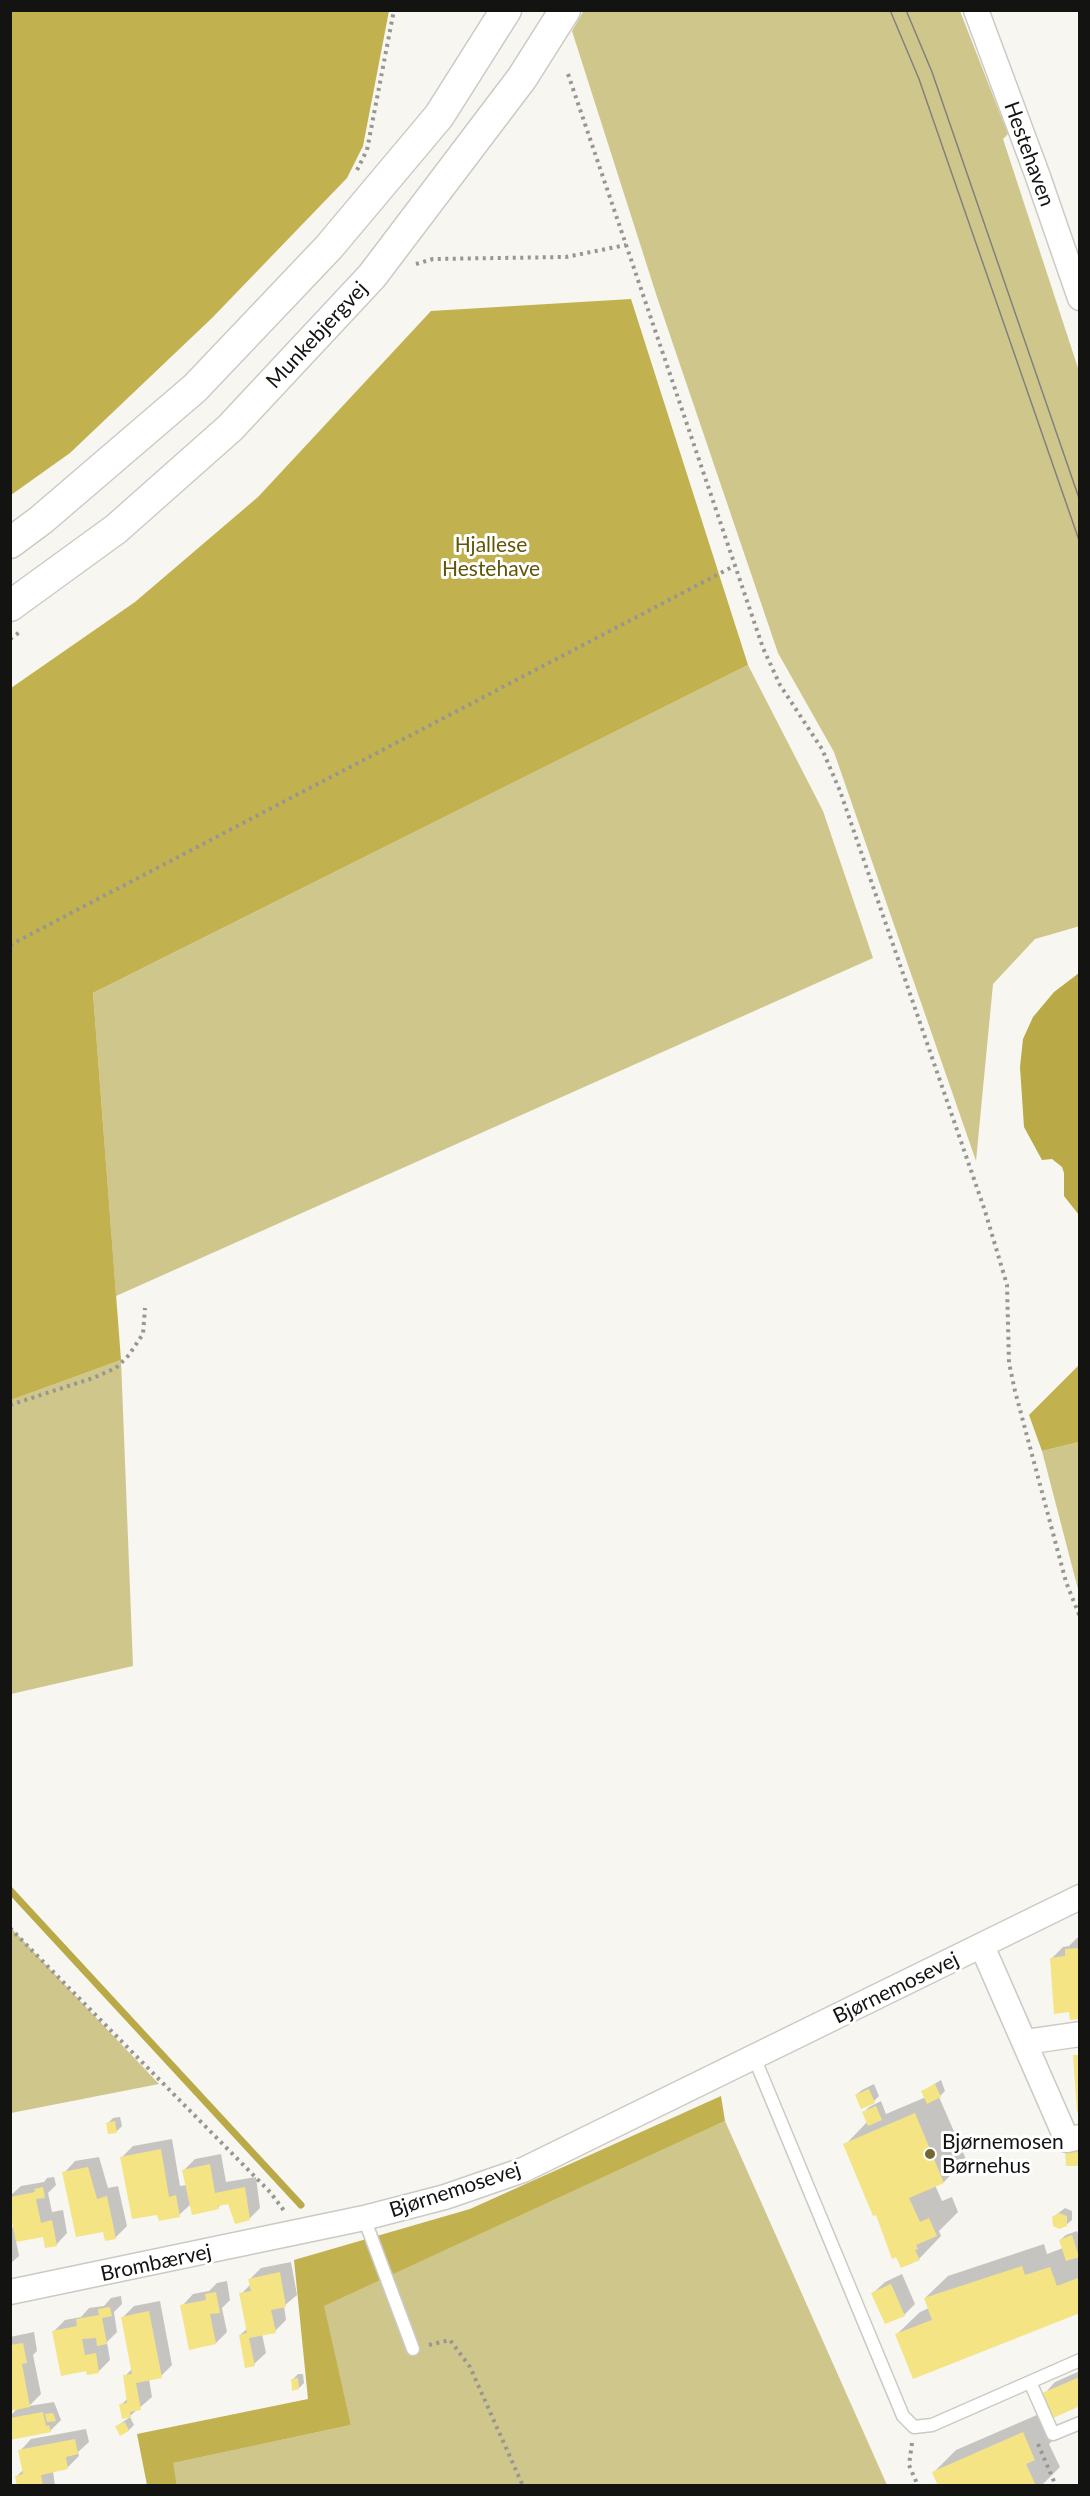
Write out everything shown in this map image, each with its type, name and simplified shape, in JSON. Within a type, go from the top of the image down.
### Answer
[{"type":"street","points":[[10,543],[41,520],[195,388],[329,247],[439,116],[506,10]]},
{"type":"street","name":"Munkebjergvej","points":[[10,606],[116,529],[230,428],[372,276],[522,78],[565,10]]},
{"type":"street","name":"Hestehaven","points":[[976,10],[1080,298]]},
{"type":"street","name":"Bjørnemosevej","points":[[301,2233],[445,2196],[523,2170],[1080,1897]]},
{"type":"street","name":"Bjørnemosevej","points":[[982,1946],[1067,2140],[1080,2137]]},
{"type":"street","points":[[1025,2042],[1080,2034]]},
{"type":"street","name":"Brombærvej","points":[[10,2292],[301,2233]]},
{"type":"lane","points":[[754,2057],[893,2396],[903,2416],[914,2427],[932,2425],[1080,2360]]},
{"type":"lane","points":[[364,2218],[413,2349]]},
{"type":"lane","points":[[1030,2382],[1053,2434],[1080,2423]]},
{"type":"path","points":[[356,171],[367,150],[394,10]]},
{"type":"path","points":[[568,74],[771,669],[822,749],[851,818],[985,1211],[1007,1285],[1009,1363],[1015,1391],[1066,1582],[1080,1617]]},
{"type":"path","points":[[415,264],[434,259],[566,257],[626,245]]},
{"type":"path","points":[[10,945],[734,566]]},
{"type":"path","points":[[10,1405],[93,1378],[116,1368],[129,1355],[143,1334],[145,1308]]},
{"type":"path","points":[[10,1928],[270,2192],[301,2233]]},
{"type":"path","points":[[413,2349],[450,2340],[470,2367],[523,2486]]},
{"type":"path","points":[[914,2427],[909,2464],[918,2486]]},
{"type":"shaded area","points":[[584,10],[960,11],[1008,134],[1003,139],[1079,371],[1080,926],[1035,939],[993,984],[976,1161],[834,752],[778,653],[657,297],[572,31]]},
{"type":"shaded area","points":[[748,665],[823,811],[873,958],[116,1296],[93,993]]},
{"type":"shaded area","points":[[1079,973],[1079,1215],[1064,1196],[1062,1167],[1052,1159],[1042,1160],[1024,1127],[1020,1067],[1023,1039],[1033,1017],[1054,992]]},
{"type":"shaded area","points":[[121,1360],[133,1666],[11,1694],[11,1400]]},
{"type":"shaded area","points":[[1079,1442],[1079,1593],[1042,1451]]},
{"type":"shaded area","points":[[11,1928],[159,2084],[11,2113]]},
{"type":"shaded area","points":[[725,2121],[887,2485],[177,2486],[172,2463],[351,2425],[323,2306]]},
{"type":"green space","points":[[11,10],[389,11],[363,146],[347,178],[212,318],[70,453],[11,495]]},
{"type":"green space","name":"Hjallese Hestehave","points":[[631,299],[748,665],[93,993],[121,1360],[11,1400],[11,688],[135,602],[258,497],[431,311]]},
{"type":"green space","points":[[1079,1365],[1079,1442],[1042,1451],[1029,1415]]},
{"type":"green space","points":[[721,2096],[725,2121],[324,2306],[351,2425],[173,2463],[177,2486],[147,2485],[137,2434],[308,2399],[294,2260],[470,2209]]},
{"type":"building","points":[[1080,1948],[1080,2019],[1070,2020],[1069,2012],[1054,2014],[1050,1958],[1065,1956],[1065,1949]]},
{"type":"building","points":[[1073,2055],[1080,2055],[1080,2112],[1077,2112]]},
{"type":"building","points":[[935,2084],[941,2097],[927,2104],[921,2091]]},
{"type":"building","points":[[869,2089],[875,2103],[861,2109],[855,2095]]},
{"type":"building","points":[[876,2106],[882,2120],[868,2126],[862,2112]]},
{"type":"building","points":[[915,2113],[944,2183],[909,2198],[920,2222],[929,2218],[937,2236],[916,2245],[918,2249],[915,2250],[920,2260],[901,2268],[896,2257],[892,2259],[876,2215],[873,2216],[843,2144]]},
{"type":"building","points":[[115,2121],[117,2133],[108,2134],[106,2123]]},
{"type":"building","points":[[161,2149],[169,2197],[176,2195],[180,2217],[159,2221],[157,2215],[132,2219],[120,2157]]},
{"type":"building","points":[[1080,2150],[1080,2166],[1066,2166],[1065,2151]]},
{"type":"building","points":[[210,2164],[215,2193],[245,2187],[250,2220],[235,2224],[228,2204],[218,2206],[219,2209],[192,2215],[182,2170]]},
{"type":"building","points":[[88,2167],[97,2199],[107,2196],[116,2239],[105,2241],[103,2232],[76,2237],[62,2172]]},
{"type":"building","points":[[43,2187],[45,2198],[36,2199],[41,2223],[52,2220],[57,2246],[45,2248],[43,2237],[16,2242],[10,2212],[10,2197],[35,2192],[34,2189]]},
{"type":"building","points":[[1059,2213],[1067,2216],[1067,2226],[1059,2229],[1053,2226],[1052,2217]]},
{"type":"building","points":[[1072,2235],[1079,2257],[1066,2261],[1059,2240]]},
{"type":"building","points":[[1022,2266],[1025,2275],[1050,2267],[1057,2286],[1078,2278],[1080,2313],[913,2379],[895,2334],[932,2320],[924,2298]]},
{"type":"building","points":[[280,2272],[286,2307],[271,2310],[276,2333],[249,2338],[255,2366],[245,2368],[239,2335],[247,2333],[239,2293],[251,2291],[248,2279]]},
{"type":"building","points":[[891,2284],[905,2316],[885,2324],[871,2293]]},
{"type":"building","points":[[216,2292],[220,2313],[210,2314],[216,2344],[189,2350],[180,2305],[206,2300],[205,2294]]},
{"type":"building","points":[[110,2307],[112,2316],[102,2318],[107,2344],[97,2346],[96,2338],[82,2339],[85,2355],[96,2353],[99,2373],[87,2375],[86,2371],[61,2376],[52,2331],[77,2326],[76,2319],[99,2315],[98,2309]]},
{"type":"building","points":[[149,2311],[162,2378],[136,2383],[141,2410],[130,2412],[131,2417],[122,2419],[119,2404],[127,2403],[123,2375],[132,2374],[121,2317]]},
{"type":"building","points":[[23,2343],[27,2363],[22,2364],[30,2407],[10,2411],[10,2345]]},
{"type":"building","points":[[1080,2377],[1080,2406],[1053,2418],[1042,2393]]},
{"type":"building","points":[[298,2378],[299,2389],[292,2391],[291,2379]]},
{"type":"building","points":[[43,2412],[46,2426],[49,2425],[51,2432],[10,2440],[10,2418]]},
{"type":"building","points":[[53,2413],[56,2421],[47,2422],[45,2414]]},
{"type":"building","points":[[125,2422],[129,2431],[120,2436],[115,2426]]},
{"type":"building","points":[[1023,2432],[1035,2460],[1026,2464],[1036,2486],[938,2486],[932,2472]]},
{"type":"building","points":[[75,2439],[78,2454],[66,2457],[68,2469],[41,2475],[43,2486],[17,2486],[15,2476],[23,2474],[18,2450]]},
{"type":"waterway","points":[[10,1890],[301,2205]]},
{"type":"tram line","points":[[890,10],[919,79],[1080,543]]},
{"type":"tram line","points":[[906,10],[932,72],[1080,501]]},
{"type":"place","name":"Bjørnemosen Børnehus","points":[[930,2154]]}]
